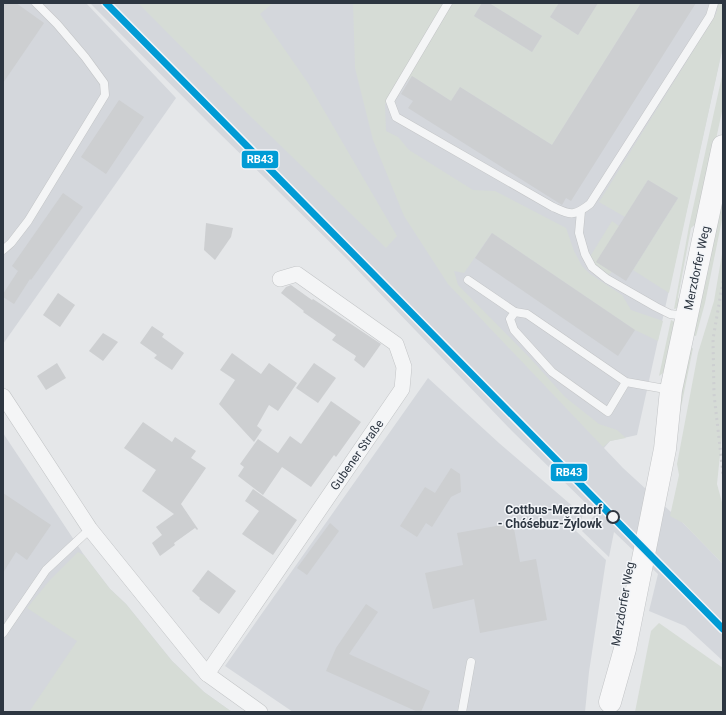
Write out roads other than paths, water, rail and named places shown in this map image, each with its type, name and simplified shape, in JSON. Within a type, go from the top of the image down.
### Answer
[{"type":"street","name":"Merzdorfer Weg","points":[[610,707],[616,639],[652,445],[671,390],[722,152]]},
{"type":"street","name":"Gubener Straße","points":[[207,674],[402,389],[404,367],[396,344],[297,274],[280,279]]},
{"type":"street","points":[[3,396],[90,529],[207,674],[260,712]]},
{"type":"lane","points":[[3,250],[11,243],[28,221],[105,95],[104,83],[85,57],[57,24],[36,3]]},
{"type":"lane","points":[[448,3],[390,101],[396,117],[568,214],[581,211],[590,204],[710,16],[714,3]]},
{"type":"lane","points":[[581,211],[579,233],[585,254],[592,267],[607,279],[670,314],[687,317]]},
{"type":"lane","points":[[468,280],[516,312],[527,314],[626,382],[671,390]]},
{"type":"lane","points":[[516,312],[510,319],[514,330],[552,372],[608,412],[626,382]]},
{"type":"lane","points":[[3,633],[46,570],[90,529]]},
{"type":"lane","points":[[462,712],[471,662]]},
{"type":"railway","points":[[723,281],[713,339],[714,394],[723,474]]},
{"type":"place","name":"Cottbus-Merzdorf - Chóśebuz-Žylowk","points":[[613,517]]}]
